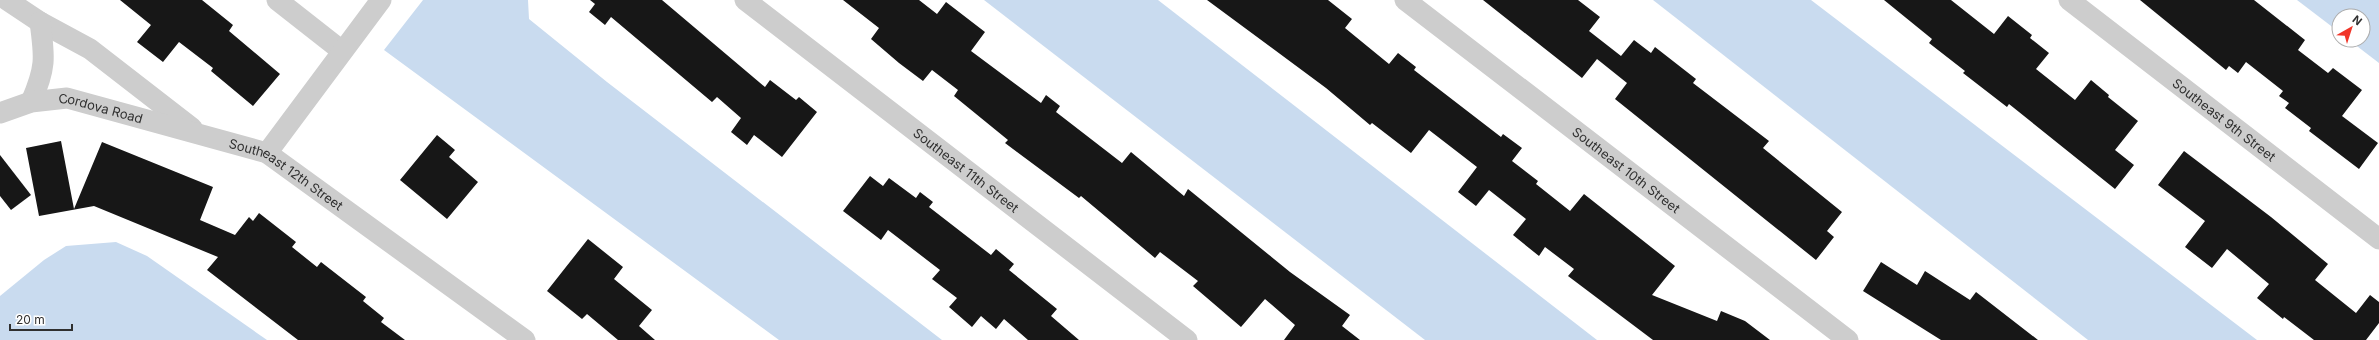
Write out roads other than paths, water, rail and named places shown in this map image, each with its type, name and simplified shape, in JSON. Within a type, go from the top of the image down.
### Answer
[{"type":"street","name":"Southeast 12th Street","points":[[7,0],[40,22],[90,49],[200,134],[267,153],[525,340]]},
{"type":"street","points":[[277,0],[342,51]]},
{"type":"street","points":[[267,153],[381,0]]},
{"type":"street","name":"Southeast 11th Street","points":[[745,0],[1187,340]]},
{"type":"street","name":"Southeast 10th Street","points":[[1405,0],[1848,340]]},
{"type":"street","name":"Southeast 9th Street","points":[[2068,0],[2379,239]]},
{"type":"street","points":[[31,102],[40,82],[45,57],[40,22]]},
{"type":"street","name":"Cordova Road","points":[[0,113],[31,102],[67,98],[200,134]]},
{"type":"water","points":[[423,0],[528,0],[529,19],[607,82],[942,340],[779,340],[384,50]]},
{"type":"water","points":[[984,0],[1158,0],[1597,340],[1425,340]]},
{"type":"water","points":[[1653,0],[1811,0],[2257,340],[2088,340]]},
{"type":"water","points":[[2297,0],[2379,0],[2379,63],[2359,48],[2371,48],[2371,8],[2331,8],[2331,26]]},
{"type":"water","points":[[116,242],[147,256],[267,340],[0,340],[0,296],[44,260],[66,246]]}]
